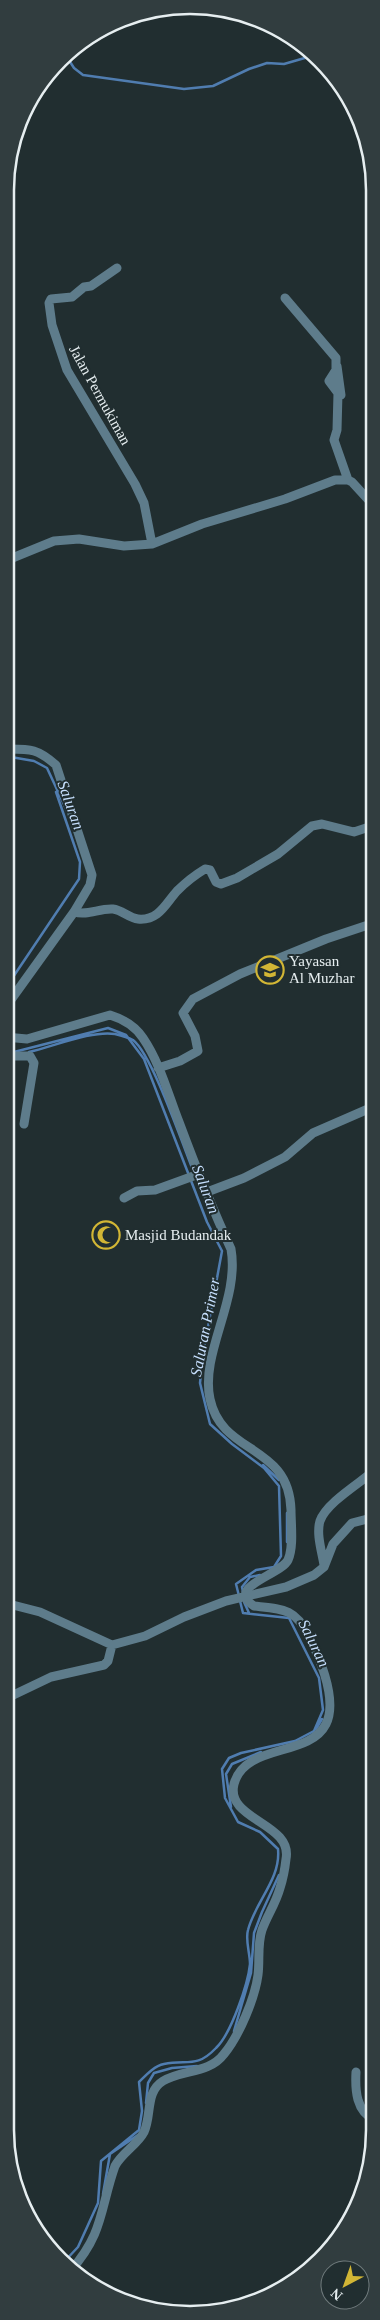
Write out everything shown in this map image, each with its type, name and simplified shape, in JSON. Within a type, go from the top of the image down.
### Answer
[{"type":"street","name":"Jalan Permukiman","points":[[117,268],[92,286],[84,287],[72,297],[51,299],[52,325],[67,370],[144,503],[152,544]]},
{"type":"street","points":[[286,298],[336,358],[336,370],[329,381],[338,393],[337,430],[334,440],[350,481],[366,498]]},
{"type":"street","points":[[14,557],[54,541],[79,539],[124,546],[152,544],[202,524],[285,500],[335,480],[350,481]]},
{"type":"street","points":[[14,749],[25,749],[42,753],[56,765],[92,875],[90,885],[74,912],[14,995]]},
{"type":"street","points":[[74,912],[83,914],[110,909],[121,911],[135,918],[150,916],[164,909],[175,893],[205,869],[210,870],[216,882],[221,884],[237,878],[278,854],[312,826],[322,824],[354,832],[366,828]]},
{"type":"street","points":[[158,1068],[180,1061],[198,1051],[195,1036],[183,1013],[193,999],[240,974],[326,939],[366,926]]},
{"type":"street","points":[[14,1038],[27,1039],[110,1015],[122,1018],[142,1037],[158,1068],[193,1176],[207,1192],[231,1249],[233,1259],[229,1297],[210,1368],[209,1398],[217,1418],[230,1433],[245,1446],[271,1461],[286,1482],[290,1497],[288,1560],[279,1570],[250,1584],[245,1597]]},
{"type":"street","points":[[14,1056],[30,1056],[34,1063],[24,1124]]},
{"type":"street","points":[[207,1192],[244,1178],[285,1157],[313,1133],[366,1110]]},
{"type":"street","points":[[124,1198],[137,1191],[155,1190],[193,1176]]},
{"type":"street","points":[[324,1567],[320,1522],[326,1510],[366,1477]]},
{"type":"street","points":[[14,1605],[40,1612],[112,1645],[145,1636],[184,1617],[226,1601],[286,1587],[299,1582],[324,1567],[333,1544],[352,1523],[366,1519]]},
{"type":"street","points":[[76,2264],[89,2248],[96,2235],[115,2166],[121,2156],[143,2134],[150,2117],[150,2099],[156,2086],[177,2074],[205,2068],[216,2063],[226,2053],[250,2003],[258,1974],[260,1938],[281,1888],[287,1848],[282,1840],[238,1803],[233,1791],[235,1781],[242,1771],[254,1762],[267,1755],[300,1746],[311,1740],[320,1732],[330,1716],[333,1702],[330,1686],[309,1635],[299,1620],[288,1610],[254,1606],[245,1597]]},
{"type":"street","points":[[14,1694],[51,1677],[104,1665],[108,1661],[112,1645]]},
{"type":"street","points":[[356,2072],[359,2106],[366,2114]]},
{"type":"waterway","points":[[70,61],[74,68],[83,75],[184,89],[213,86],[249,69],[267,63],[284,64],[307,57]]},
{"type":"waterway","name":"Saluran","points":[[14,758],[34,761],[47,768],[67,811]]},
{"type":"waterway","name":"Saluran","points":[[14,976],[79,879],[80,862],[56,792]]},
{"type":"waterway","name":"Saluran","points":[[14,1052],[108,1028],[126,1035],[144,1059],[207,1222],[222,1251],[203,1354],[200,1383],[210,1424],[232,1444],[264,1468],[279,1486],[281,1556],[274,1567],[256,1570],[236,1584],[239,1596]]},
{"type":"waterway","name":"Saluran","points":[[29,1052],[95,1034],[115,1034],[133,1040],[151,1066],[201,1190]]},
{"type":"waterway","name":"Saluran","points":[[263,1465],[279,1480]]},
{"type":"waterway","name":"Saluran Primer","points":[[287,1513],[287,1542]]},
{"type":"waterway","name":"Saluran","points":[[243,1592],[242,1587],[250,1577],[260,1575]]},
{"type":"waterway","name":"Saluran","points":[[68,2258],[78,2247],[98,2203],[101,2161],[139,2130],[142,2111],[139,2082],[150,2071],[160,2065],[197,2061],[209,2055],[222,2041],[233,2021],[242,1996],[250,1964],[248,1930],[251,1920],[276,1870],[278,1849],[260,1832],[238,1822],[225,1798],[222,1769],[229,1758],[241,1753],[295,1741],[314,1731],[323,1710],[319,1678],[289,1618],[243,1613],[240,1601]]},
{"type":"waterway","name":"Saluran Primer","points":[[244,1602],[249,1613]]},
{"type":"waterway","name":"Saluran","points":[[316,1729],[322,1719]]},
{"type":"waterway","name":"Saluran Primer","points":[[231,1807],[226,1774],[232,1764],[261,1752]]},
{"type":"waterway","name":"Saluran","points":[[234,2031],[251,1973],[254,1933],[279,1875]]},
{"type":"waterway","name":"Saluran Primer","points":[[146,2103],[148,2083],[154,2073],[172,2068],[197,2066]]},
{"type":"waterway","name":"Saluran","points":[[103,2194],[110,2154],[138,2135]]},
{"type":"place","name":"Yayasan Al Muzhar","points":[[270,970]]},
{"type":"place","name":"Masjid Budandak","points":[[106,1235]]}]
